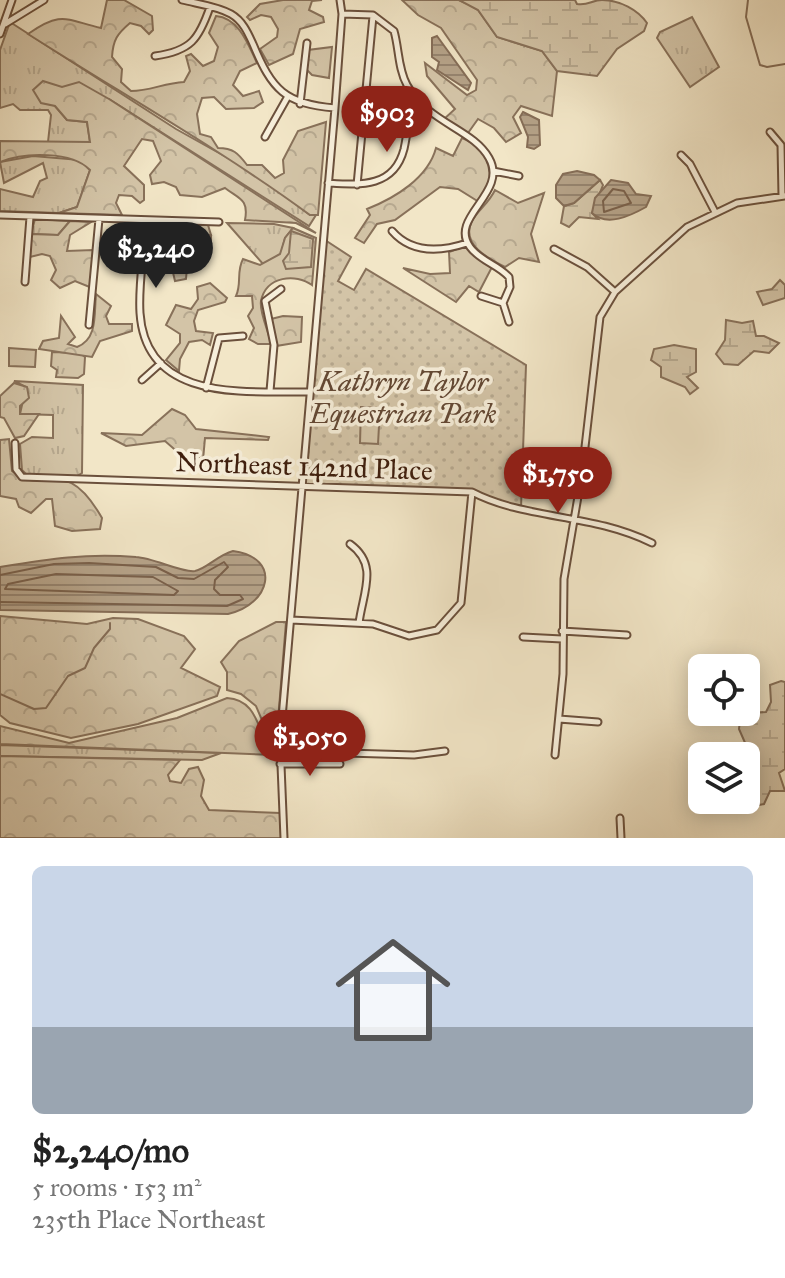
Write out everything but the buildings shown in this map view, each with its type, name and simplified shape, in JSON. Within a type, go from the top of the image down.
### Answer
[{"type":"street","points":[[0,34],[12,0]]},
{"type":"street","points":[[5,24],[44,0]]},
{"type":"street","points":[[182,0],[232,14],[246,28],[258,58],[287,98],[300,104],[335,108]]},
{"type":"street","points":[[284,838],[279,751],[335,108],[342,14],[340,0]]},
{"type":"street","points":[[155,56],[177,51],[200,36],[210,7]]},
{"type":"street","points":[[342,14],[373,15],[394,31],[403,78],[420,104],[447,127],[475,140],[490,159],[493,171],[484,201],[468,218],[467,243],[481,259],[500,268],[509,277],[510,287],[503,303],[509,322]]},
{"type":"street","points":[[357,185],[373,15]]},
{"type":"street","points":[[300,104],[307,43]]},
{"type":"street","points":[[265,137],[287,98]]},
{"type":"street","points":[[328,183],[357,185],[381,181],[393,171],[404,149],[409,117],[420,104]]},
{"type":"street","points":[[555,755],[564,579],[582,473],[596,329],[605,306],[615,292],[680,232],[715,212],[749,200],[784,196],[781,145],[770,132]]},
{"type":"street","points":[[681,155],[690,164],[715,212]]},
{"type":"street","points":[[493,171],[519,176]]},
{"type":"street","points":[[0,215],[219,222]]},
{"type":"street","points":[[25,282],[30,217]]},
{"type":"street","points":[[89,325],[99,219]]},
{"type":"street","points":[[145,220],[141,324],[161,363],[175,375],[206,388],[310,392]]},
{"type":"street","points":[[392,231],[412,246],[432,250],[467,243]]},
{"type":"street","points":[[554,249],[587,267],[615,292]]},
{"type":"street","points":[[270,391],[274,345],[265,301],[281,289]]},
{"type":"street","points":[[481,296],[503,303]]},
{"type":"street","points":[[206,388],[219,338],[243,336]]},
{"type":"street","points":[[142,380],[161,363]]},
{"type":"street","name":"Northeast 142nd Place","points":[[15,443],[16,469],[22,477],[472,492],[503,506],[620,527],[652,543]]},
{"type":"street","points":[[291,620],[359,623],[409,636],[437,630],[456,614],[464,591],[472,492]]},
{"type":"street","points":[[350,544],[360,551],[369,569],[359,623]]},
{"type":"street","points":[[562,631],[627,635]]},
{"type":"street","points":[[523,637],[562,639]]},
{"type":"street","points":[[559,719],[598,722]]},
{"type":"street","points":[[279,751],[414,755],[445,751]]},
{"type":"street","points":[[280,764],[340,764]]},
{"type":"street","points":[[620,818],[621,838]]},
{"type":"green space","points":[[107,0],[124,0],[152,16],[153,30],[149,34],[141,26],[130,23],[113,46],[112,57],[122,69],[121,82],[131,91],[184,82],[190,71],[186,56],[191,54],[203,66],[214,61],[218,47],[209,33],[216,16],[237,27],[257,63],[240,71],[233,85],[243,96],[259,91],[263,102],[254,108],[226,109],[214,97],[202,98],[197,114],[200,134],[211,137],[218,148],[235,152],[247,165],[262,165],[275,178],[284,173],[283,160],[298,131],[326,122],[318,215],[310,215],[206,145],[28,34],[57,19],[101,28]]},
{"type":"green space","points":[[283,0],[322,0],[312,1],[309,10],[323,17],[324,22],[300,29],[293,54],[269,65],[260,49],[277,37],[278,29],[271,17],[261,15],[250,20],[247,17],[260,4]]},
{"type":"green space","points":[[402,0],[459,0],[478,10],[497,37],[542,51],[557,71],[552,116],[521,106],[513,117],[521,133],[506,142],[494,128],[478,119],[468,133],[443,120],[455,109],[427,76],[425,63],[467,95],[476,90],[477,80],[441,28],[418,15]]},
{"type":"green space","points":[[459,0],[575,0],[577,4],[587,4],[609,0],[628,7],[647,23],[644,31],[617,49],[597,76],[557,71],[542,51],[497,37],[478,10]]},
{"type":"green space","points":[[692,17],[719,67],[690,87],[657,38],[660,32]]},
{"type":"green space","points":[[10,22],[176,129],[253,172],[310,215],[316,215],[309,226],[109,99],[55,106],[67,120],[87,122],[90,142],[48,142],[51,115],[48,110],[20,110],[13,104],[0,108],[0,50]]},
{"type":"green space","points":[[332,47],[329,78],[312,75],[306,69],[308,50]]},
{"type":"green space","points":[[43,81],[62,87],[79,82],[316,233],[296,223],[245,220],[244,204],[225,188],[202,197],[180,195],[176,187],[164,182],[152,184],[150,175],[161,161],[153,141],[142,139],[124,166],[144,185],[144,200],[140,203],[132,196],[119,195],[116,203],[122,215],[59,213],[77,207],[90,170],[60,156],[22,156],[0,162],[0,141],[90,142],[87,122],[67,120],[55,106],[41,103],[33,90]]},
{"type":"green space","points":[[462,138],[479,149],[488,165],[489,183],[479,202],[458,189],[440,187],[395,220],[377,224],[364,243],[355,238],[370,215],[367,209],[409,186],[426,169],[436,148],[453,156]]},
{"type":"green space","points":[[33,156],[80,160],[90,170],[77,207],[59,213],[0,211],[0,189],[33,197],[40,181],[47,178],[43,163],[4,183],[0,162]]},
{"type":"green space","points":[[600,180],[603,185],[592,213],[598,219],[579,217],[569,227],[561,223],[564,206],[574,203]]},
{"type":"green space","points":[[495,190],[518,203],[544,193],[531,234],[539,262],[519,258],[505,267],[484,255],[473,244],[469,229],[472,221]]},
{"type":"green space","points":[[35,219],[70,221],[58,235],[31,234]]},
{"type":"green space","points":[[70,221],[91,222],[70,235],[67,251],[93,250],[92,288],[75,281],[60,288],[51,280],[56,270],[50,256],[30,257],[31,234],[58,235]]},
{"type":"green space","points":[[227,223],[274,224],[293,228],[285,238],[281,254],[263,264]]},
{"type":"green space","points":[[152,224],[208,225],[211,235],[185,236],[168,251],[170,264],[148,261]]},
{"type":"green space","points":[[293,228],[316,238],[312,285],[290,278],[269,286],[261,306],[271,344],[258,344],[249,339],[254,328],[248,316],[253,308],[252,296],[236,296],[241,264],[243,259],[260,265],[280,254],[285,238]]},
{"type":"green space","points":[[291,231],[313,239],[311,267],[286,269],[283,261],[289,253]]},
{"type":"green space","points":[[211,235],[211,254],[187,267],[186,279],[175,281],[168,251],[185,236]]},
{"type":"green space","name":"Kathryn Taylor Equestrian Park","points":[[322,238],[351,257],[338,281],[354,290],[366,269],[526,365],[521,508],[472,492],[303,487]]},
{"type":"green space","points":[[465,246],[492,267],[479,292],[469,286],[456,302],[403,268],[430,274],[450,273],[449,252]]},
{"type":"green space","points":[[780,280],[785,285],[785,298],[763,305],[757,292],[772,289]]},
{"type":"green space","points":[[210,283],[227,298],[225,302],[198,310],[194,321],[196,331],[213,333],[210,345],[202,340],[189,342],[180,359],[179,371],[166,360],[180,343],[180,334],[166,325],[176,305],[191,309],[198,299],[197,287]]},
{"type":"green space","points":[[96,294],[111,306],[106,316],[109,324],[132,324],[132,331],[100,341],[92,357],[39,349],[43,341],[59,338],[61,316],[75,337],[68,344],[77,347],[84,343],[94,325]]},
{"type":"green space","points":[[302,317],[301,342],[276,346],[271,319]]},
{"type":"green space","points":[[726,320],[742,323],[753,321],[756,336],[779,343],[769,353],[754,351],[738,365],[724,364],[716,354],[725,340]]},
{"type":"green space","points":[[674,345],[696,349],[696,372],[687,377],[698,388],[690,394],[685,387],[661,377],[661,367],[651,360],[654,349]]},
{"type":"green space","points":[[9,348],[36,350],[35,367],[9,366]]},
{"type":"green space","points":[[52,352],[80,353],[85,357],[84,374],[78,378],[56,377],[57,370],[51,366]]},
{"type":"green space","points":[[14,381],[83,385],[82,473],[77,476],[28,476],[22,470],[20,444],[32,437],[53,438],[53,415],[20,414],[26,387]]},
{"type":"green space","points":[[14,383],[27,387],[29,398],[20,406],[20,414],[39,414],[24,436],[15,438],[4,418],[0,417],[0,396]]},
{"type":"green space","points":[[361,407],[380,408],[378,444],[360,443]]},
{"type":"green space","points":[[172,409],[185,415],[196,429],[269,437],[268,440],[205,438],[203,460],[190,454],[181,455],[165,441],[126,446],[101,433],[142,435]]},
{"type":"green space","points":[[9,439],[12,471],[34,481],[65,481],[76,486],[102,518],[100,529],[72,531],[55,526],[52,499],[46,499],[31,513],[19,507],[16,499],[0,496],[0,440]]},
{"type":"green space","points":[[0,616],[87,624],[113,618],[138,619],[184,636],[195,649],[181,668],[220,687],[217,696],[138,724],[71,738],[10,723],[0,715]]},
{"type":"green space","points":[[276,622],[286,622],[276,745],[273,746],[256,706],[241,694],[227,690],[227,672],[221,662],[239,641]]},
{"type":"green space","points":[[785,682],[785,769],[779,773],[785,791],[770,791],[764,804],[760,805],[760,742],[745,742],[739,729],[739,726],[760,726],[760,712],[766,712],[771,702],[770,685]]},
{"type":"green space","points":[[227,698],[238,700],[252,712],[274,755],[0,744],[0,726],[69,743],[177,718]]},
{"type":"green space","points":[[0,745],[221,753],[202,760],[0,756]]},
{"type":"green space","points":[[0,756],[180,760],[168,775],[170,781],[181,783],[189,769],[198,767],[204,780],[201,796],[209,810],[280,813],[281,838],[0,838]]},
{"type":"water","points":[[437,36],[471,83],[468,90],[437,70],[439,62],[432,57],[432,38]]},
{"type":"water","points":[[523,112],[539,120],[540,145],[534,149],[527,147],[528,137],[520,117]]},
{"type":"water","points":[[577,171],[594,175],[600,180],[574,203],[564,206],[556,198],[556,185],[563,174]]},
{"type":"water","points":[[611,180],[628,183],[636,194],[651,196],[646,207],[626,217],[611,220],[592,213],[595,198]]},
{"type":"water","points":[[233,551],[249,555],[259,563],[265,582],[254,601],[228,614],[0,610],[0,567],[67,558],[118,556],[143,558],[195,571]]},
{"type":"waterway","points":[[748,0],[746,17],[760,65],[785,64]]},
{"type":"waterway","points":[[0,694],[34,709],[46,708],[68,676],[85,668],[94,648],[110,629],[110,623]]}]
